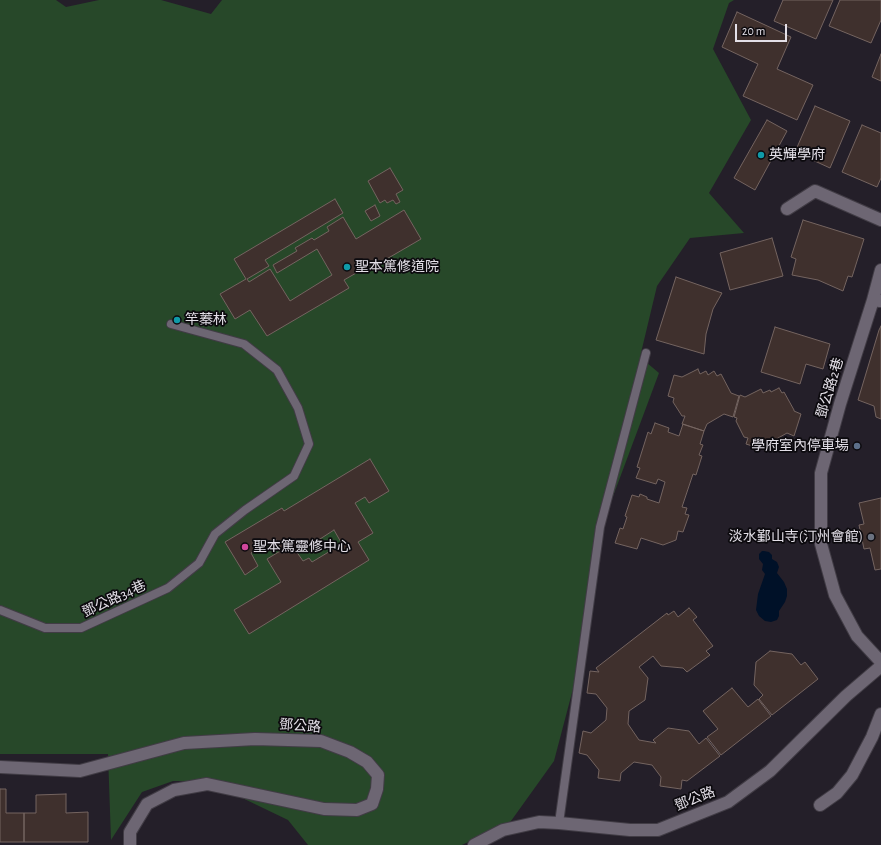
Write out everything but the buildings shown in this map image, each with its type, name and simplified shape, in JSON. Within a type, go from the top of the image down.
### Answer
[{"type":"street","points":[[787,209],[815,191],[881,220]]},
{"type":"street","name":"鄧公路2巷","points":[[881,270],[877,301],[840,404],[820,473],[821,544],[835,595],[857,636],[881,662]]},
{"type":"street","name":"鄧公路","points":[[474,845],[503,830],[539,822],[630,830],[658,830],[728,802],[770,771],[846,696],[881,666]]},
{"type":"street","points":[[820,806],[837,793],[852,775],[872,737],[881,714]]},
{"type":"street","name":"鄧公路","points":[[0,767],[80,771],[184,743],[255,739],[321,741],[350,752],[367,762],[378,775],[377,789],[372,804],[357,810],[324,809],[206,784],[174,790],[146,804],[130,832],[130,845]]},
{"type":"lane","name":"鄧公路34巷","points":[[0,610],[45,628],[81,628],[168,588],[199,563],[215,534],[245,510],[294,476],[309,444],[298,408],[277,370],[244,344],[171,324]]},
{"type":"lane","points":[[559,823],[600,527],[646,353]]},
{"type":"green space","points":[[0,0],[56,0],[66,7],[99,0],[161,0],[211,14],[222,0],[734,0],[729,3],[713,49],[751,120],[709,193],[744,233],[690,238],[657,286],[640,357],[659,373],[593,550],[574,685],[554,761],[511,821],[462,845],[308,845],[288,820],[207,781],[173,781],[142,792],[111,840],[108,754],[0,754]]},
{"type":"water","points":[[762,551],[769,552],[772,555],[772,559],[777,562],[779,567],[777,573],[787,589],[787,596],[779,611],[779,616],[777,620],[771,622],[765,621],[759,616],[756,610],[758,594],[765,574],[762,570],[763,564],[759,559],[759,554]]},
{"type":"place","name":"英輝學府","points":[[761,155]]},
{"type":"place","name":"聖本篤修道院","points":[[347,267]]},
{"type":"place","name":"竿蓁林","points":[[177,320]]},
{"type":"place","name":"學府室內停車場","points":[[857,446]]},
{"type":"place","name":"淡水鄞山寺(汀州會館)","points":[[871,537]]},
{"type":"place","name":"聖本篤靈修中心","points":[[245,547]]}]
